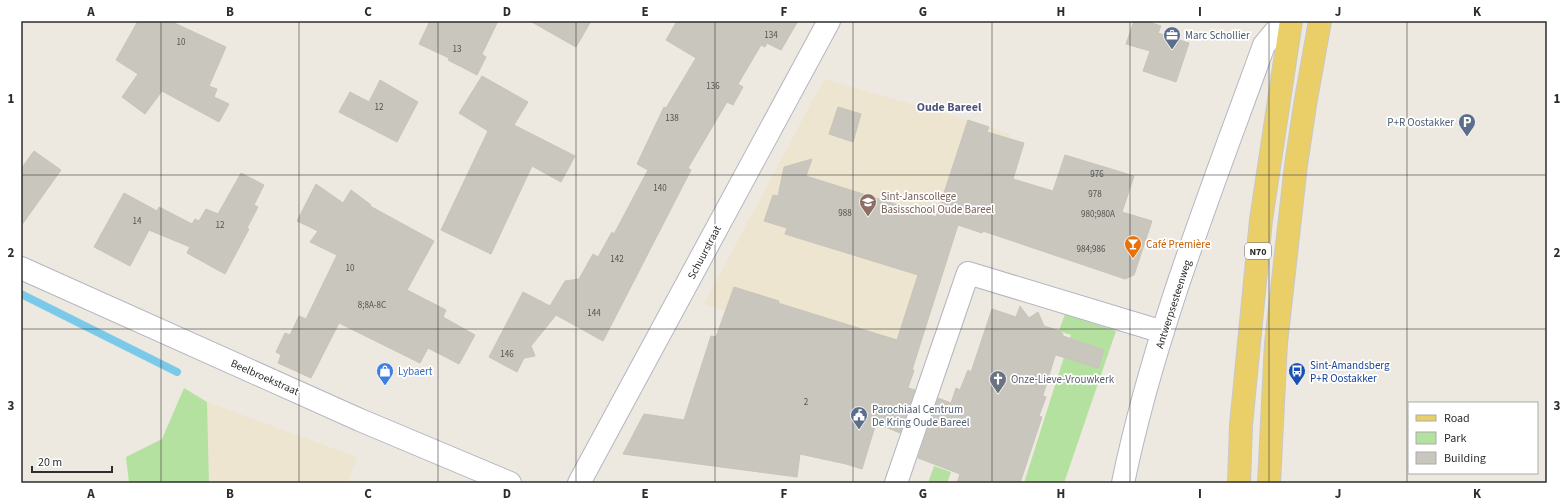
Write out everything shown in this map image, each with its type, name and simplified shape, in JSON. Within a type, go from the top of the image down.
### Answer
[{"type":"main road","name":"N70","points":[[1239,483],[1241,425],[1261,220],[1291,21]]},
{"type":"main road","name":"N70","points":[[1269,483],[1276,343],[1296,165],[1320,21]]},
{"type":"street","name":"Schuurstraat","points":[[579,483],[829,21]]},
{"type":"street","name":"Antwerpsesteenweg","points":[[1123,483],[1134,430],[1179,282],[1264,45],[1284,21]]},
{"type":"street","name":"Beelbroekstraat","points":[[21,268],[360,420],[510,483]]},
{"type":"street","points":[[896,483],[968,273],[1163,332]]},
{"type":"shaded area","name":"Sint-Janscollege Basisschool Oude Bareel","points":[[824,79],[967,120],[1010,134],[992,191],[982,233],[958,225],[912,370],[803,337],[704,304]]},
{"type":"shaded area","points":[[207,402],[357,457],[348,483],[209,483]]},
{"type":"green space","points":[[1065,314],[1116,331],[1064,483],[1024,483],[1071,335],[1059,331]]},
{"type":"green space","points":[[184,388],[207,402],[209,483],[129,483],[126,457],[162,439]]},
{"type":"green space","points":[[934,466],[951,472],[947,483],[928,483]]},
{"type":"building","points":[[138,21],[170,21],[226,47],[209,86],[217,89],[214,97],[229,104],[219,122],[162,91],[145,114],[122,97],[138,74],[116,60]]},
{"type":"building","points":[[430,21],[498,21],[482,54],[486,57],[477,75],[448,60],[449,58],[419,44]]},
{"type":"building","points":[[530,21],[591,21],[576,47]]},
{"type":"building","points":[[677,21],[798,21],[781,50],[767,43],[765,47],[761,45],[738,84],[743,87],[733,105],[727,102],[688,168],[691,170],[603,341],[556,315],[531,346],[535,356],[524,358],[517,372],[489,357],[523,292],[550,306],[565,281],[579,279],[593,254],[598,257],[612,232],[614,234],[648,170],[637,164],[664,107],[666,108],[696,58],[666,40]]},
{"type":"building","points":[[1134,21],[1146,21],[1161,26],[1158,33],[1189,43],[1176,82],[1143,71],[1150,51],[1126,44]]},
{"type":"building","points":[[482,76],[528,102],[514,125],[575,156],[561,182],[532,166],[491,254],[441,230],[488,131],[459,113]]},
{"type":"building","points":[[380,80],[418,102],[397,142],[339,112],[350,92],[369,102]]},
{"type":"building","points":[[838,107],[861,114],[853,142],[829,134]]},
{"type":"building","points":[[968,120],[989,127],[987,132],[1024,143],[1013,179],[1053,191],[1065,155],[1134,176],[1122,212],[1152,221],[1134,275],[1125,279],[983,231],[982,233],[958,225],[912,370],[914,370],[908,388],[915,390],[900,433],[876,423],[862,469],[800,454],[797,477],[623,454],[644,414],[684,420],[711,336],[716,337],[734,287],[779,301],[778,303],[897,340],[918,275],[785,234],[787,228],[764,221],[773,195],[778,196],[784,167],[812,159],[806,176],[936,217]]},
{"type":"building","points":[[34,151],[61,170],[21,226],[21,169]]},
{"type":"building","points":[[241,173],[264,185],[254,205],[258,207],[247,228],[249,229],[225,274],[187,253],[190,247],[149,230],[130,266],[94,247],[124,193],[157,211],[159,207],[192,224],[195,219],[199,221],[206,209],[218,214]]},
{"type":"building","points":[[316,184],[343,203],[351,190],[371,205],[370,206],[434,241],[407,290],[446,310],[443,317],[475,335],[459,364],[428,348],[420,363],[339,323],[311,378],[278,363],[281,355],[276,352],[285,333],[290,335],[299,316],[306,319],[337,255],[310,242],[318,231],[297,221]]},
{"type":"building","name":"Onze-Lieve-Vrouwkerk","points":[[1020,306],[1029,318],[1038,312],[1044,326],[1060,331],[1063,336],[1104,350],[1098,368],[1056,355],[1055,356],[1043,395],[1046,397],[1039,416],[1042,417],[1020,483],[957,483],[960,474],[918,458],[938,398],[951,403],[956,388],[960,390],[968,370],[971,372],[992,309],[1016,317]]},
{"type":"waterway","points":[[21,294],[177,372]]},
{"type":"place","name":"Marc Schollier","points":[[1172,50]]},
{"type":"place","name":"P+R Oostakker","points":[[1467,137]]},
{"type":"place","name":"Sint-Janscollege Basisschool Oude Bareel","points":[[868,217]]},
{"type":"place","name":"Café Première","points":[[1133,259]]},
{"type":"place","name":"Lybaert","points":[[385,386]]},
{"type":"place","name":"Sint-Amandsberg P+R Oostakker","points":[[1297,386]]},
{"type":"place","name":"Onze-Lieve-Vrouwkerk","points":[[998,394]]},
{"type":"place","name":"Parochiaal Centrum De Kring Oude Bareel","points":[[859,430]]},
{"type":"district","name":"Oude Bareel","points":[[949,107]]}]
